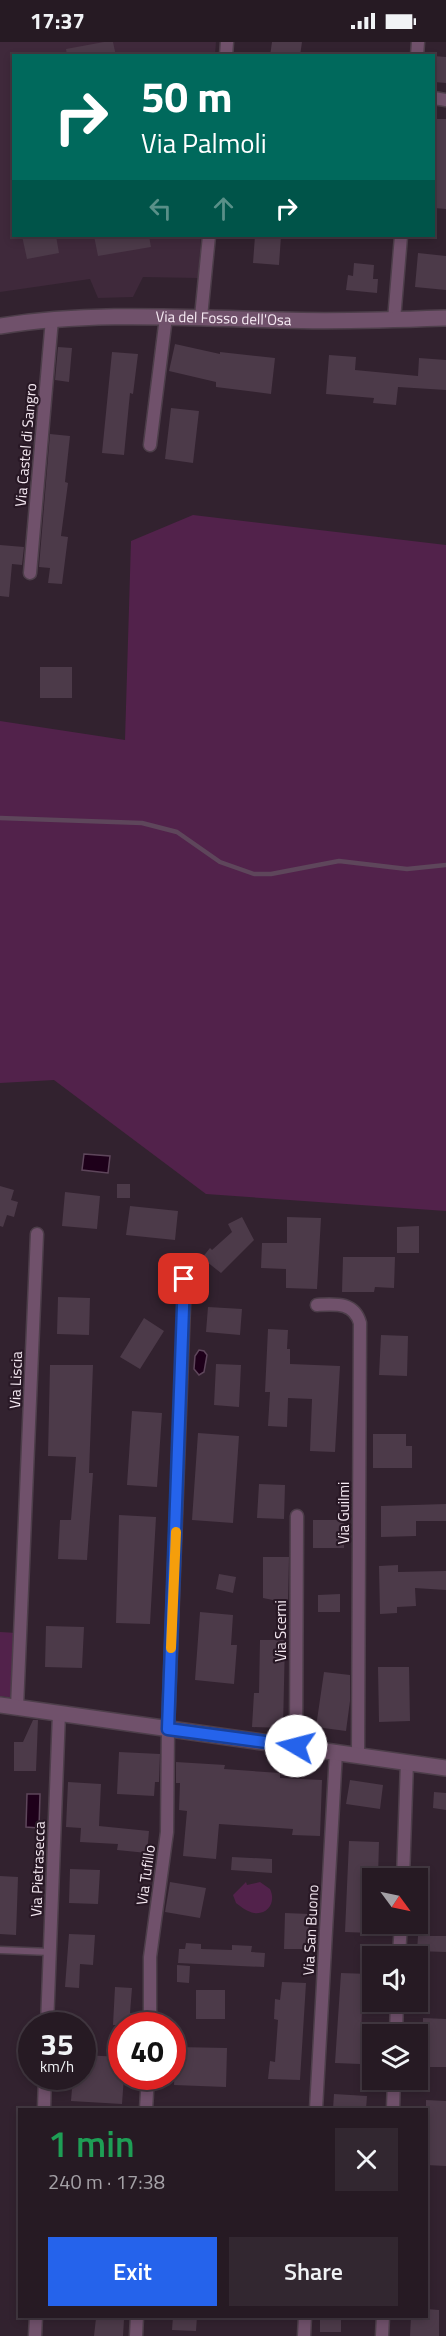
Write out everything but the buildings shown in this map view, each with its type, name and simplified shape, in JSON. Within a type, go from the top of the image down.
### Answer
[{"type":"street","points":[[201,317],[209,237]]},
{"type":"street","points":[[394,320],[401,237]]},
{"type":"street","name":"Via del Fosso dell'Osa","points":[[0,326],[52,319],[105,316],[325,321],[446,318]]},
{"type":"street","points":[[150,446],[166,317]]},
{"type":"street","name":"Via Castel di Sangro","points":[[30,573],[52,319]]},
{"type":"street","name":"Via Liscia","points":[[18,1707],[37,1234]]},
{"type":"street","name":"Via Tufillo","points":[[150,2012],[150,1957],[167,1832],[168,1729],[184,1279]]},
{"type":"street","name":"Via Guilmi","points":[[317,1305],[346,1306],[357,1314],[360,1323],[358,1755]]},
{"type":"street","name":"Via Scerni","points":[[296,1746],[297,1516]]},
{"type":"street","points":[[0,1705],[446,1768]]},
{"type":"street","name":"Via Pietrasecca","points":[[48,2012],[59,1713]]},
{"type":"street","name":"Via San Buono","points":[[316,2108],[336,1752]]},
{"type":"street","points":[[403,1868],[407,1762]]},
{"type":"street","points":[[44,2108],[45,2090]]},
{"type":"street","points":[[146,2108],[147,2090]]},
{"type":"street","points":[[393,2108],[394,2090]]},
{"type":"street","points":[[35,2336],[36,2318]]},
{"type":"street","points":[[136,2336],[137,2318]]},
{"type":"street","points":[[304,2336],[305,2318]]},
{"type":"street","points":[[382,2336],[383,2318]]},
{"type":"lane","points":[[0,1950],[50,1952]]},
{"type":"shaded area","points":[[0,42],[216,42],[215,54],[12,54],[12,237],[201,237],[198,278],[143,277],[133,297],[98,298],[90,279],[0,292]]},
{"type":"shaded area","points":[[193,515],[446,545],[446,1211],[206,1194],[54,1080],[0,1083],[0,721],[125,740],[131,541]]},
{"type":"shaded area","points":[[84,1154],[110,1156],[108,1173],[82,1170]]},
{"type":"shaded area","points":[[199,1350],[204,1351],[207,1355],[204,1372],[199,1375],[194,1369],[195,1356]]},
{"type":"shaded area","points":[[0,1632],[17,1633],[14,1698],[0,1696]]},
{"type":"shaded area","points":[[27,1794],[40,1794],[39,1828],[26,1827]]},
{"type":"shaded area","points":[[246,1882],[247,1885],[260,1882],[270,1889],[272,1902],[264,1912],[254,1913],[236,1903],[233,1895]]},
{"type":"waterway","points":[[0,818],[142,823],[177,832],[220,862],[254,874],[271,874],[339,861],[407,869],[446,865]]},
{"type":"slow traffic","points":[[171,1648],[176,1532]]},
{"type":"route","points":[[184,1279],[168,1729],[296,1746]]}]
